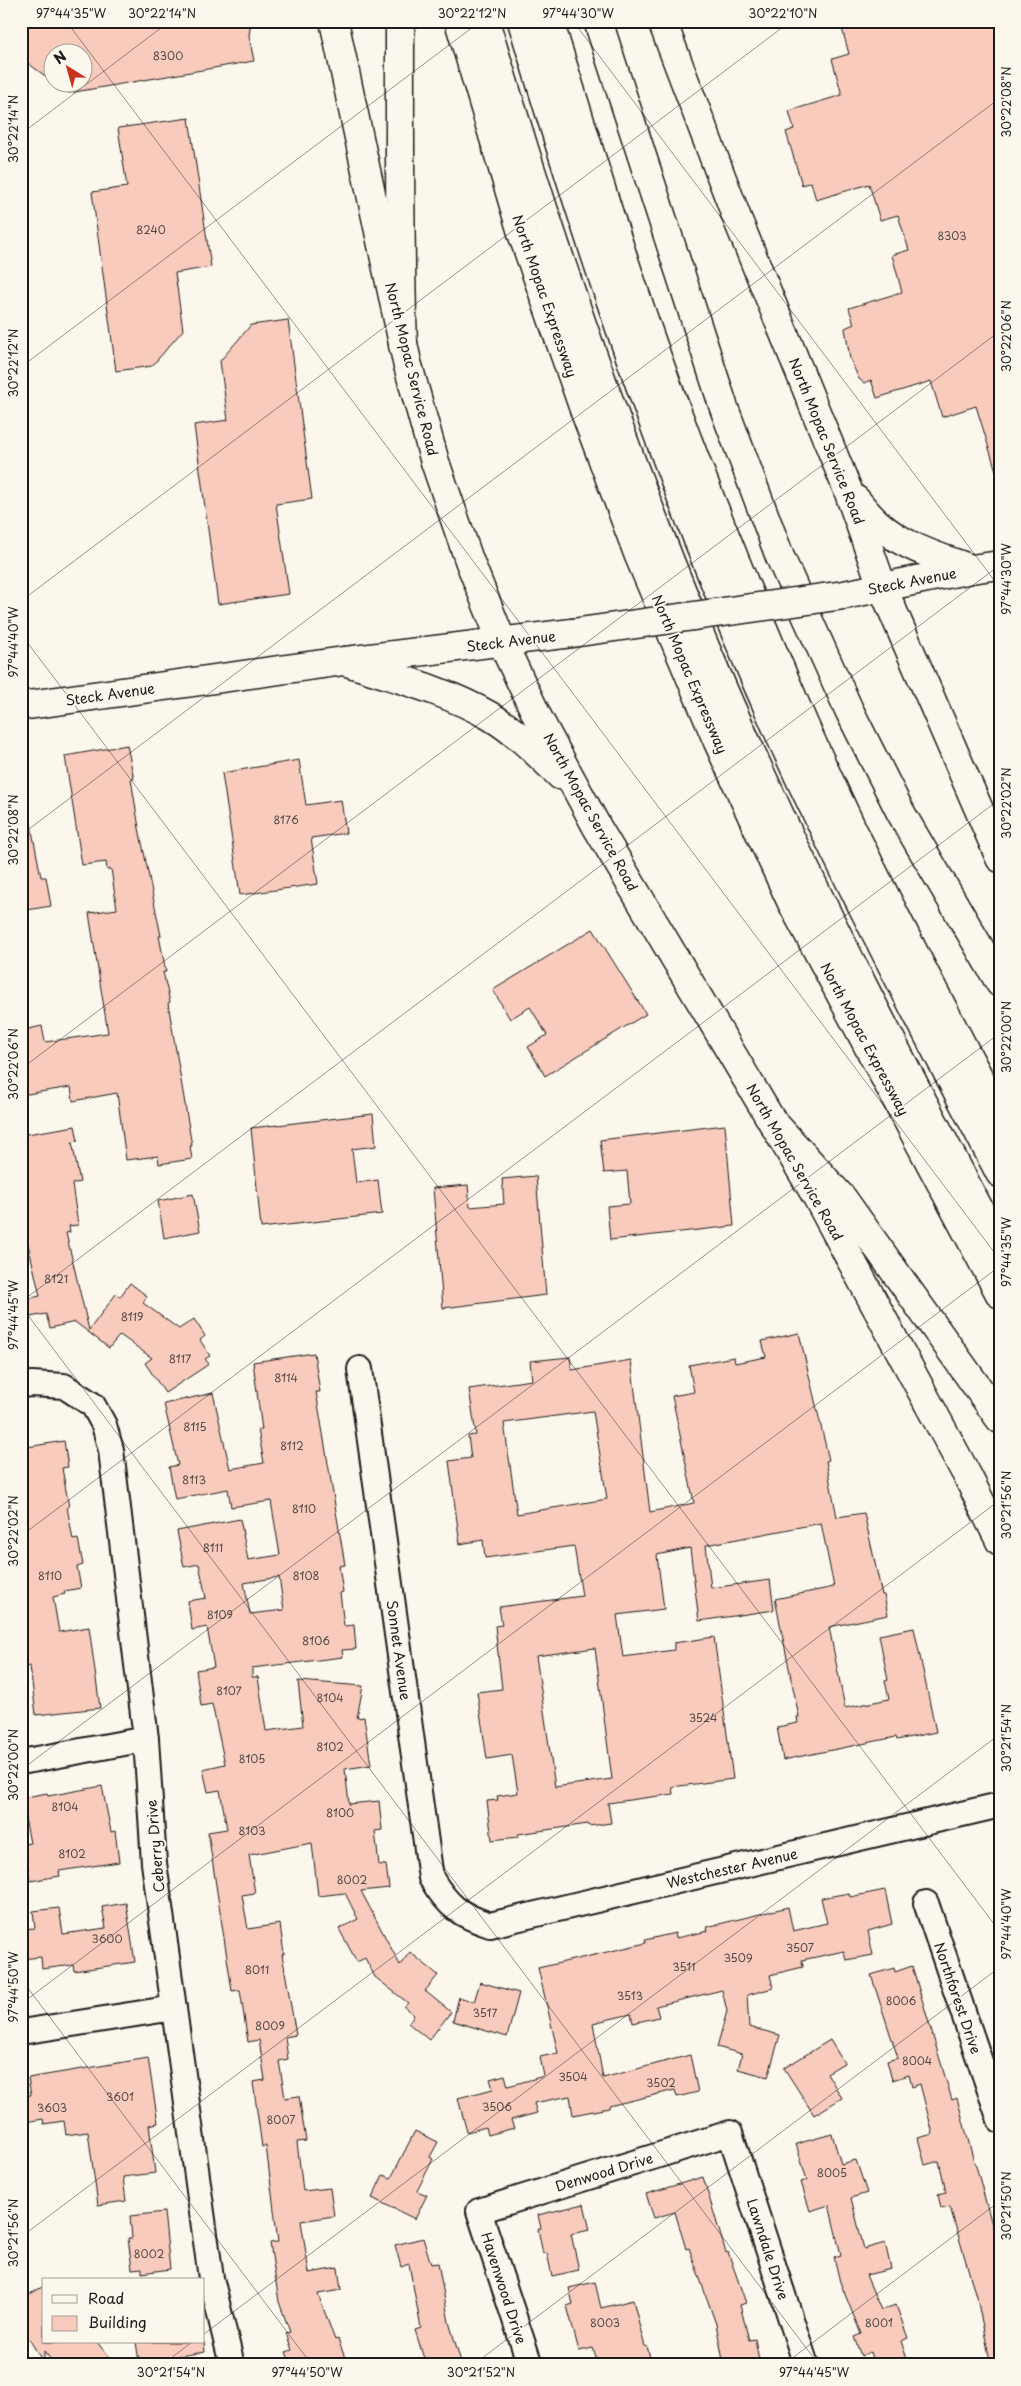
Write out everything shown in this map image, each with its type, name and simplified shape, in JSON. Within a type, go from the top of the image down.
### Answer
[{"type":"main road","name":"North Mopac Service Road","points":[[334,21],[404,345],[435,462],[469,560],[502,642],[538,718],[579,793],[817,1197],[968,1477],[1000,1541]]},
{"type":"main road","points":[[400,21],[402,128],[400,232],[404,345]]},
{"type":"main road","name":"North Mopac Expressway","points":[[459,21],[523,236],[585,412],[639,556],[718,742],[791,901],[1000,1294]]},
{"type":"main road","points":[[485,21],[563,275],[662,542],[711,660],[769,793],[844,949],[1000,1249]]},
{"type":"main road","points":[[522,21],[596,259],[640,386],[695,533],[801,779],[874,931],[1000,1173]]},
{"type":"main road","points":[[549,21],[608,214],[640,308],[721,525],[797,708],[858,840],[1000,1118]]},
{"type":"main road","points":[[598,21],[724,408],[780,557],[848,710],[901,813],[1000,983]]},
{"type":"main road","name":"North Mopac Service Road","points":[[662,21],[734,211],[849,493],[882,586],[1000,858]]},
{"type":"main road","points":[[849,493],[878,524],[900,538],[923,552],[971,569]]},
{"type":"main road","name":"Steck Avenue","points":[[21,706],[844,595],[882,586],[1000,565]]},
{"type":"main road","points":[[344,661],[431,690],[491,717],[519,736],[579,793]]},
{"type":"main road","points":[[772,1121],[843,1199],[1000,1419]]},
{"type":"street","name":"Sonnet Avenue","points":[[360,1369],[431,1878],[442,1897],[465,1917]]},
{"type":"street","name":"Ceberry Drive","points":[[21,1385],[64,1386],[93,1405],[104,1425],[111,1450],[146,1738],[154,1863],[211,2278],[232,2365]]},
{"type":"street","points":[[21,1762],[146,1738]]},
{"type":"street","name":"Westchester Avenue","points":[[465,1917],[490,1925],[1000,1805]]},
{"type":"street","name":"Northforest Drive","points":[[926,1904],[1000,2120]]},
{"type":"street","points":[[21,2032],[174,2008]]},
{"type":"street","name":"Denwood Drive","points":[[478,2211],[730,2133]]},
{"type":"street","name":"Lawndale Drive","points":[[730,2133],[806,2365]]},
{"type":"street","name":"Havenwood Drive","points":[[478,2211],[530,2365]]},
{"type":"building","points":[[21,21],[251,21],[249,36],[254,61],[92,89],[92,42],[42,42],[42,74],[21,58]]},
{"type":"building","points":[[840,21],[1000,21],[1000,470],[996,471],[976,406],[942,417],[931,381],[877,398],[871,380],[864,383],[859,379],[850,359],[845,328],[854,324],[849,308],[902,292],[892,255],[909,250],[898,215],[880,220],[869,184],[816,200],[811,182],[802,185],[786,132],[794,129],[789,111],[842,95],[832,59],[849,54]]},
{"type":"building","points":[[189,118],[211,267],[175,273],[183,330],[152,366],[116,371],[92,192],[127,187],[118,128]]},
{"type":"building","points":[[288,320],[312,499],[276,504],[289,594],[218,604],[194,425],[228,420],[220,361],[251,325]]},
{"type":"building","points":[[127,745],[134,779],[131,779],[139,828],[161,936],[159,936],[166,972],[163,972],[170,1002],[168,1003],[192,1146],[190,1146],[192,1159],[159,1164],[158,1156],[126,1160],[117,1093],[73,1101],[71,1087],[21,1095],[21,1039],[25,1038],[24,1030],[42,1026],[45,1042],[108,1033],[89,913],[117,909],[111,869],[107,870],[106,862],[82,865],[65,756]]},
{"type":"building","points":[[299,760],[306,805],[341,800],[346,833],[311,838],[318,884],[240,895],[222,773]]},
{"type":"building","points":[[29,815],[41,877],[46,877],[51,906],[21,911],[21,816]]},
{"type":"building","points":[[593,929],[646,1014],[545,1076],[528,1047],[547,1035],[530,1007],[510,1019],[493,990]]},
{"type":"building","points":[[373,1114],[376,1146],[352,1149],[356,1183],[378,1180],[382,1214],[261,1228],[251,1128]]},
{"type":"building","points":[[725,1125],[734,1226],[610,1240],[607,1206],[630,1204],[627,1171],[604,1173],[600,1140]]},
{"type":"building","points":[[75,1126],[78,1141],[72,1142],[80,1182],[72,1184],[78,1225],[69,1226],[70,1232],[66,1233],[89,1330],[116,1294],[120,1297],[130,1283],[147,1296],[143,1303],[179,1329],[194,1319],[205,1336],[200,1340],[210,1356],[205,1359],[209,1364],[165,1393],[145,1363],[152,1358],[120,1335],[109,1348],[75,1322],[50,1328],[46,1314],[25,1318],[21,1300],[40,1296],[28,1244],[21,1245],[21,1135]]},
{"type":"building","points":[[536,1176],[546,1295],[443,1308],[433,1188],[468,1185],[470,1207],[504,1204],[502,1179]]},
{"type":"building","points":[[193,1194],[200,1231],[164,1238],[158,1201]]},
{"type":"building","points":[[799,1333],[829,1460],[826,1461],[837,1517],[864,1513],[882,1595],[884,1595],[888,1615],[829,1627],[845,1708],[889,1699],[885,1681],[888,1680],[879,1635],[914,1628],[936,1732],[897,1740],[896,1737],[783,1760],[777,1727],[798,1723],[797,1717],[799,1717],[775,1599],[834,1587],[821,1523],[706,1545],[711,1588],[770,1580],[774,1610],[699,1621],[690,1548],[657,1555],[664,1609],[617,1615],[623,1657],[674,1650],[674,1643],[714,1637],[733,1779],[672,1787],[673,1794],[608,1803],[611,1823],[589,1826],[588,1824],[518,1834],[518,1837],[492,1840],[487,1801],[498,1800],[497,1796],[518,1793],[512,1755],[487,1759],[477,1692],[502,1689],[495,1626],[502,1625],[499,1607],[582,1596],[574,1546],[485,1558],[483,1540],[460,1544],[449,1461],[471,1458],[468,1436],[476,1435],[469,1389],[532,1380],[530,1361],[570,1357],[572,1370],[631,1360],[650,1512],[694,1503],[672,1396],[694,1392],[689,1365],[734,1357],[735,1363],[766,1357],[762,1341]],"holes":[[[593,1411],[607,1499],[517,1514],[504,1423]],[[595,1648],[612,1779],[555,1787],[536,1656]]]},
{"type":"building","points":[[314,1353],[320,1392],[316,1392],[345,1565],[339,1566],[343,1592],[340,1593],[344,1626],[354,1625],[356,1649],[342,1650],[343,1657],[252,1668],[252,1677],[258,1677],[266,1731],[303,1726],[298,1681],[363,1686],[357,1718],[364,1717],[371,1765],[345,1769],[349,1804],[379,1801],[382,1830],[375,1831],[379,1865],[386,1865],[389,1888],[361,1891],[400,1965],[410,1952],[438,1975],[425,1991],[451,2012],[429,2040],[408,2023],[414,2015],[404,2007],[408,2003],[375,1977],[365,1958],[357,1962],[339,1929],[358,1919],[345,1893],[318,1896],[312,1843],[249,1855],[255,1893],[242,1895],[248,1929],[280,1924],[284,1954],[282,1954],[296,2035],[285,2037],[288,2059],[279,2061],[285,2098],[299,2096],[306,2141],[297,2142],[303,2191],[330,2188],[334,2216],[301,2221],[309,2273],[338,2268],[341,2290],[318,2294],[335,2340],[338,2339],[345,2358],[329,2365],[291,2365],[286,2352],[292,2350],[286,2333],[290,2332],[279,2302],[270,2243],[278,2242],[266,2146],[262,2147],[253,2082],[265,2080],[259,2040],[248,2042],[240,1990],[232,1991],[208,1832],[227,1829],[220,1790],[208,1792],[203,1769],[225,1764],[212,1704],[201,1706],[196,1670],[214,1667],[207,1627],[192,1630],[188,1601],[206,1598],[199,1564],[184,1567],[177,1531],[240,1519],[248,1560],[280,1555],[271,1501],[231,1507],[228,1489],[175,1499],[169,1467],[178,1465],[164,1404],[213,1393],[230,1469],[264,1463],[258,1430],[262,1430],[253,1362]],"holes":[[[279,1577],[284,1610],[250,1614],[244,1583]]]},
{"type":"building","points":[[64,1441],[68,1467],[62,1468],[69,1507],[67,1507],[73,1540],[78,1539],[83,1565],[77,1567],[81,1588],[64,1591],[65,1594],[53,1597],[59,1632],[89,1627],[100,1708],[36,1715],[30,1666],[21,1668],[21,1617],[27,1616],[21,1583],[21,1448]]},
{"type":"building","points":[[102,1786],[111,1832],[115,1831],[119,1862],[59,1871],[60,1876],[30,1881],[24,1844],[30,1843],[21,1798],[47,1793],[48,1796]]},
{"type":"building","points":[[885,1890],[892,1924],[868,1931],[873,1955],[846,1960],[844,1951],[802,1960],[803,1967],[770,1975],[773,1988],[747,1995],[749,2027],[780,2035],[768,2077],[738,2069],[742,2054],[717,2047],[727,2011],[722,1990],[656,2006],[659,2017],[633,2023],[631,2014],[593,2023],[603,2078],[690,2055],[698,2092],[677,2097],[675,2090],[609,2106],[609,2108],[573,2115],[570,2096],[534,2103],[537,2113],[511,2120],[514,2128],[488,2135],[486,2127],[467,2132],[458,2098],[493,2089],[490,2079],[505,2075],[508,2086],[544,2076],[540,2057],[558,2053],[538,1968],[646,1943],[645,1940],[675,1933],[676,1938],[708,1931],[707,1927],[788,1907],[793,1931],[827,1923],[821,1898],[849,1893],[850,1897]]},
{"type":"building","points":[[126,1903],[135,1962],[74,1971],[73,1965],[42,1969],[41,1957],[21,1959],[21,1929],[35,1928],[33,1911],[59,1908],[63,1934],[106,1928],[102,1907]]},
{"type":"building","points":[[912,1966],[952,2100],[957,2098],[994,2232],[996,2231],[1000,2244],[1000,2365],[991,2365],[978,2303],[950,2207],[941,2209],[938,2194],[946,2192],[939,2161],[925,2165],[918,2138],[933,2134],[920,2084],[912,2087],[909,2075],[892,2080],[887,2061],[898,2058],[871,1975],[894,1968],[895,1972]]},
{"type":"building","points":[[480,1982],[519,1993],[507,2037],[453,2021],[459,1997],[474,2002]]},
{"type":"building","points":[[830,2040],[844,2063],[827,2073],[842,2098],[814,2115],[784,2068]]},
{"type":"building","points":[[148,2058],[158,2123],[149,2125],[155,2173],[123,2177],[126,2201],[98,2205],[88,2132],[66,2135],[64,2121],[44,2124],[43,2119],[21,2123],[21,2096],[31,2095],[28,2078]]},
{"type":"building","points":[[415,2131],[438,2142],[430,2157],[433,2159],[417,2191],[427,2195],[415,2219],[372,2198],[383,2175],[391,2178]]},
{"type":"building","points":[[832,2134],[841,2164],[856,2160],[867,2193],[851,2198],[864,2249],[885,2243],[891,2269],[866,2275],[881,2310],[896,2305],[908,2338],[901,2341],[909,2365],[874,2365],[870,2352],[861,2356],[854,2337],[861,2334],[840,2282],[834,2257],[841,2255],[829,2205],[810,2211],[801,2182],[807,2180],[796,2144]]},
{"type":"building","points":[[703,2177],[726,2253],[728,2252],[746,2303],[740,2305],[749,2340],[755,2339],[760,2365],[724,2365],[716,2324],[689,2248],[686,2249],[675,2212],[654,2218],[646,2194]]},
{"type":"building","points":[[584,2204],[590,2230],[571,2234],[579,2270],[552,2276],[547,2253],[543,2254],[538,2229],[541,2228],[538,2215]]},
{"type":"building","points":[[164,2212],[170,2269],[142,2273],[142,2268],[132,2269],[128,2238],[132,2238],[130,2216]]},
{"type":"building","points":[[423,2238],[431,2264],[438,2263],[449,2322],[462,2365],[426,2365],[415,2330],[421,2328],[409,2264],[401,2267],[395,2245]]},
{"type":"building","points":[[595,2282],[601,2308],[633,2300],[645,2347],[647,2346],[652,2365],[598,2365],[593,2348],[579,2351],[567,2306],[573,2304],[569,2288]]},
{"type":"building","points":[[42,2287],[42,2344],[99,2344],[115,2365],[55,2365],[44,2351],[44,2364],[21,2325],[21,2299]]},
{"type":"building","points":[[136,2344],[204,2344],[205,2352],[139,2362]]}]
